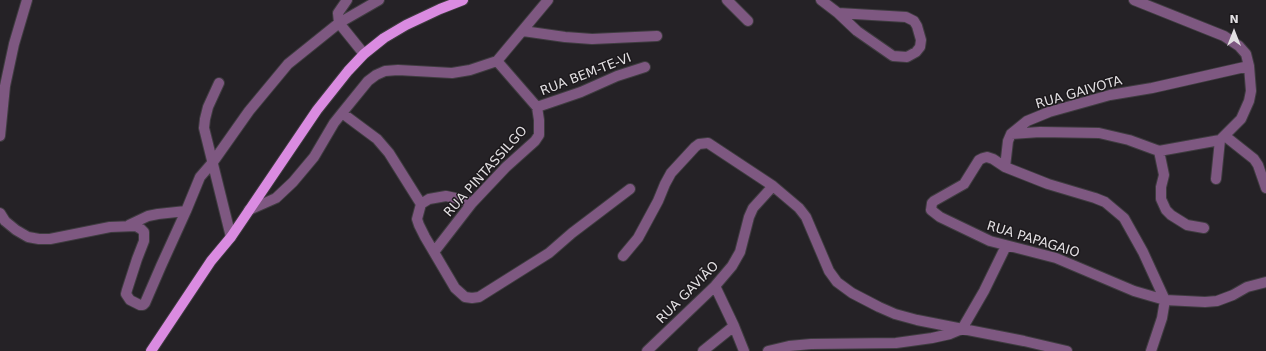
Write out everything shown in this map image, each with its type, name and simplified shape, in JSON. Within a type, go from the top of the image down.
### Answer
[{"type":"main road","points":[[151,351],[211,261],[249,210],[317,110],[348,71],[364,54],[384,38],[406,25],[463,0]]},
{"type":"street","points":[[0,136],[6,86],[14,44],[26,0]]},
{"type":"street","points":[[347,0],[338,13],[339,23],[364,54]]},
{"type":"street","points":[[0,213],[5,222],[16,230],[28,237],[39,239],[50,239],[110,227],[136,226],[141,229],[145,236],[144,242],[126,294],[130,300],[142,305],[145,303],[200,177],[268,87],[288,64],[339,23],[378,0]]},
{"type":"street","points":[[249,210],[276,198],[293,182],[314,157],[342,112],[368,81],[376,75],[385,71],[398,70],[452,73],[470,70],[497,61],[548,0]]},
{"type":"street","points":[[727,0],[748,20]]},
{"type":"street","points":[[1134,0],[1224,36],[1239,46],[1246,54],[1249,66],[1251,91],[1250,101],[1241,119],[1222,138],[1159,151],[1129,140],[1099,134],[1040,132],[1011,134],[1005,167],[1048,184],[1105,202],[1124,218],[1158,282],[1165,300],[1162,318],[1151,351]]},
{"type":"street","points":[[827,2],[838,13],[856,31],[893,56],[907,57],[916,52],[920,47],[921,40],[917,26],[914,21],[906,17],[838,13]]},
{"type":"street","points":[[523,31],[592,39],[658,36]]},
{"type":"street","name":"RUA PINTASSILGO","points":[[434,252],[472,203],[506,167],[535,141],[539,135],[540,127],[537,107],[497,61]]},
{"type":"street","name":"RUA BEM-TE-VI","points":[[537,107],[581,92],[617,76],[645,66]]},
{"type":"street","name":"RUA GAIVOTA","points":[[1011,134],[1027,121],[1068,106],[1110,95],[1152,88],[1249,66]]},
{"type":"street","points":[[219,84],[208,108],[204,128],[230,237]]},
{"type":"street","points":[[342,112],[377,139],[389,153],[421,204]]},
{"type":"street","points":[[1216,179],[1222,138]]},
{"type":"street","points":[[1222,138],[1254,158],[1266,188]]},
{"type":"street","points":[[624,256],[638,238],[658,201],[668,178],[695,146],[704,142],[712,145],[773,186],[799,208],[806,217],[829,271],[837,282],[847,289],[895,314],[917,320],[1024,341],[1066,351]]},
{"type":"street","points":[[1159,151],[1164,175],[1161,187],[1161,199],[1166,210],[1187,225],[1204,228]]},
{"type":"street","name":"RUA PAPAGAIO","points":[[1005,167],[993,159],[987,157],[982,158],[979,160],[964,184],[932,203],[931,210],[940,217],[975,235],[1006,246],[1056,258],[1134,291],[1165,300]]},
{"type":"street","name":"RUA GAVIÃO","points":[[647,351],[715,286],[732,266],[740,252],[753,208],[773,186]]},
{"type":"street","points":[[472,203],[446,196],[429,199],[421,204],[417,219],[418,225],[445,272],[460,293],[465,297],[472,298],[479,297],[549,253],[572,233],[630,189]]},
{"type":"street","points":[[127,226],[148,216],[186,211]]},
{"type":"street","points":[[768,351],[789,346],[811,344],[896,343],[932,338],[950,334],[962,329],[984,291],[1006,246]]},
{"type":"street","points":[[1165,300],[1205,302],[1217,301],[1233,295],[1247,287],[1266,282]]},
{"type":"street","points":[[715,286],[744,351]]},
{"type":"street","points":[[703,351],[734,326]]}]
